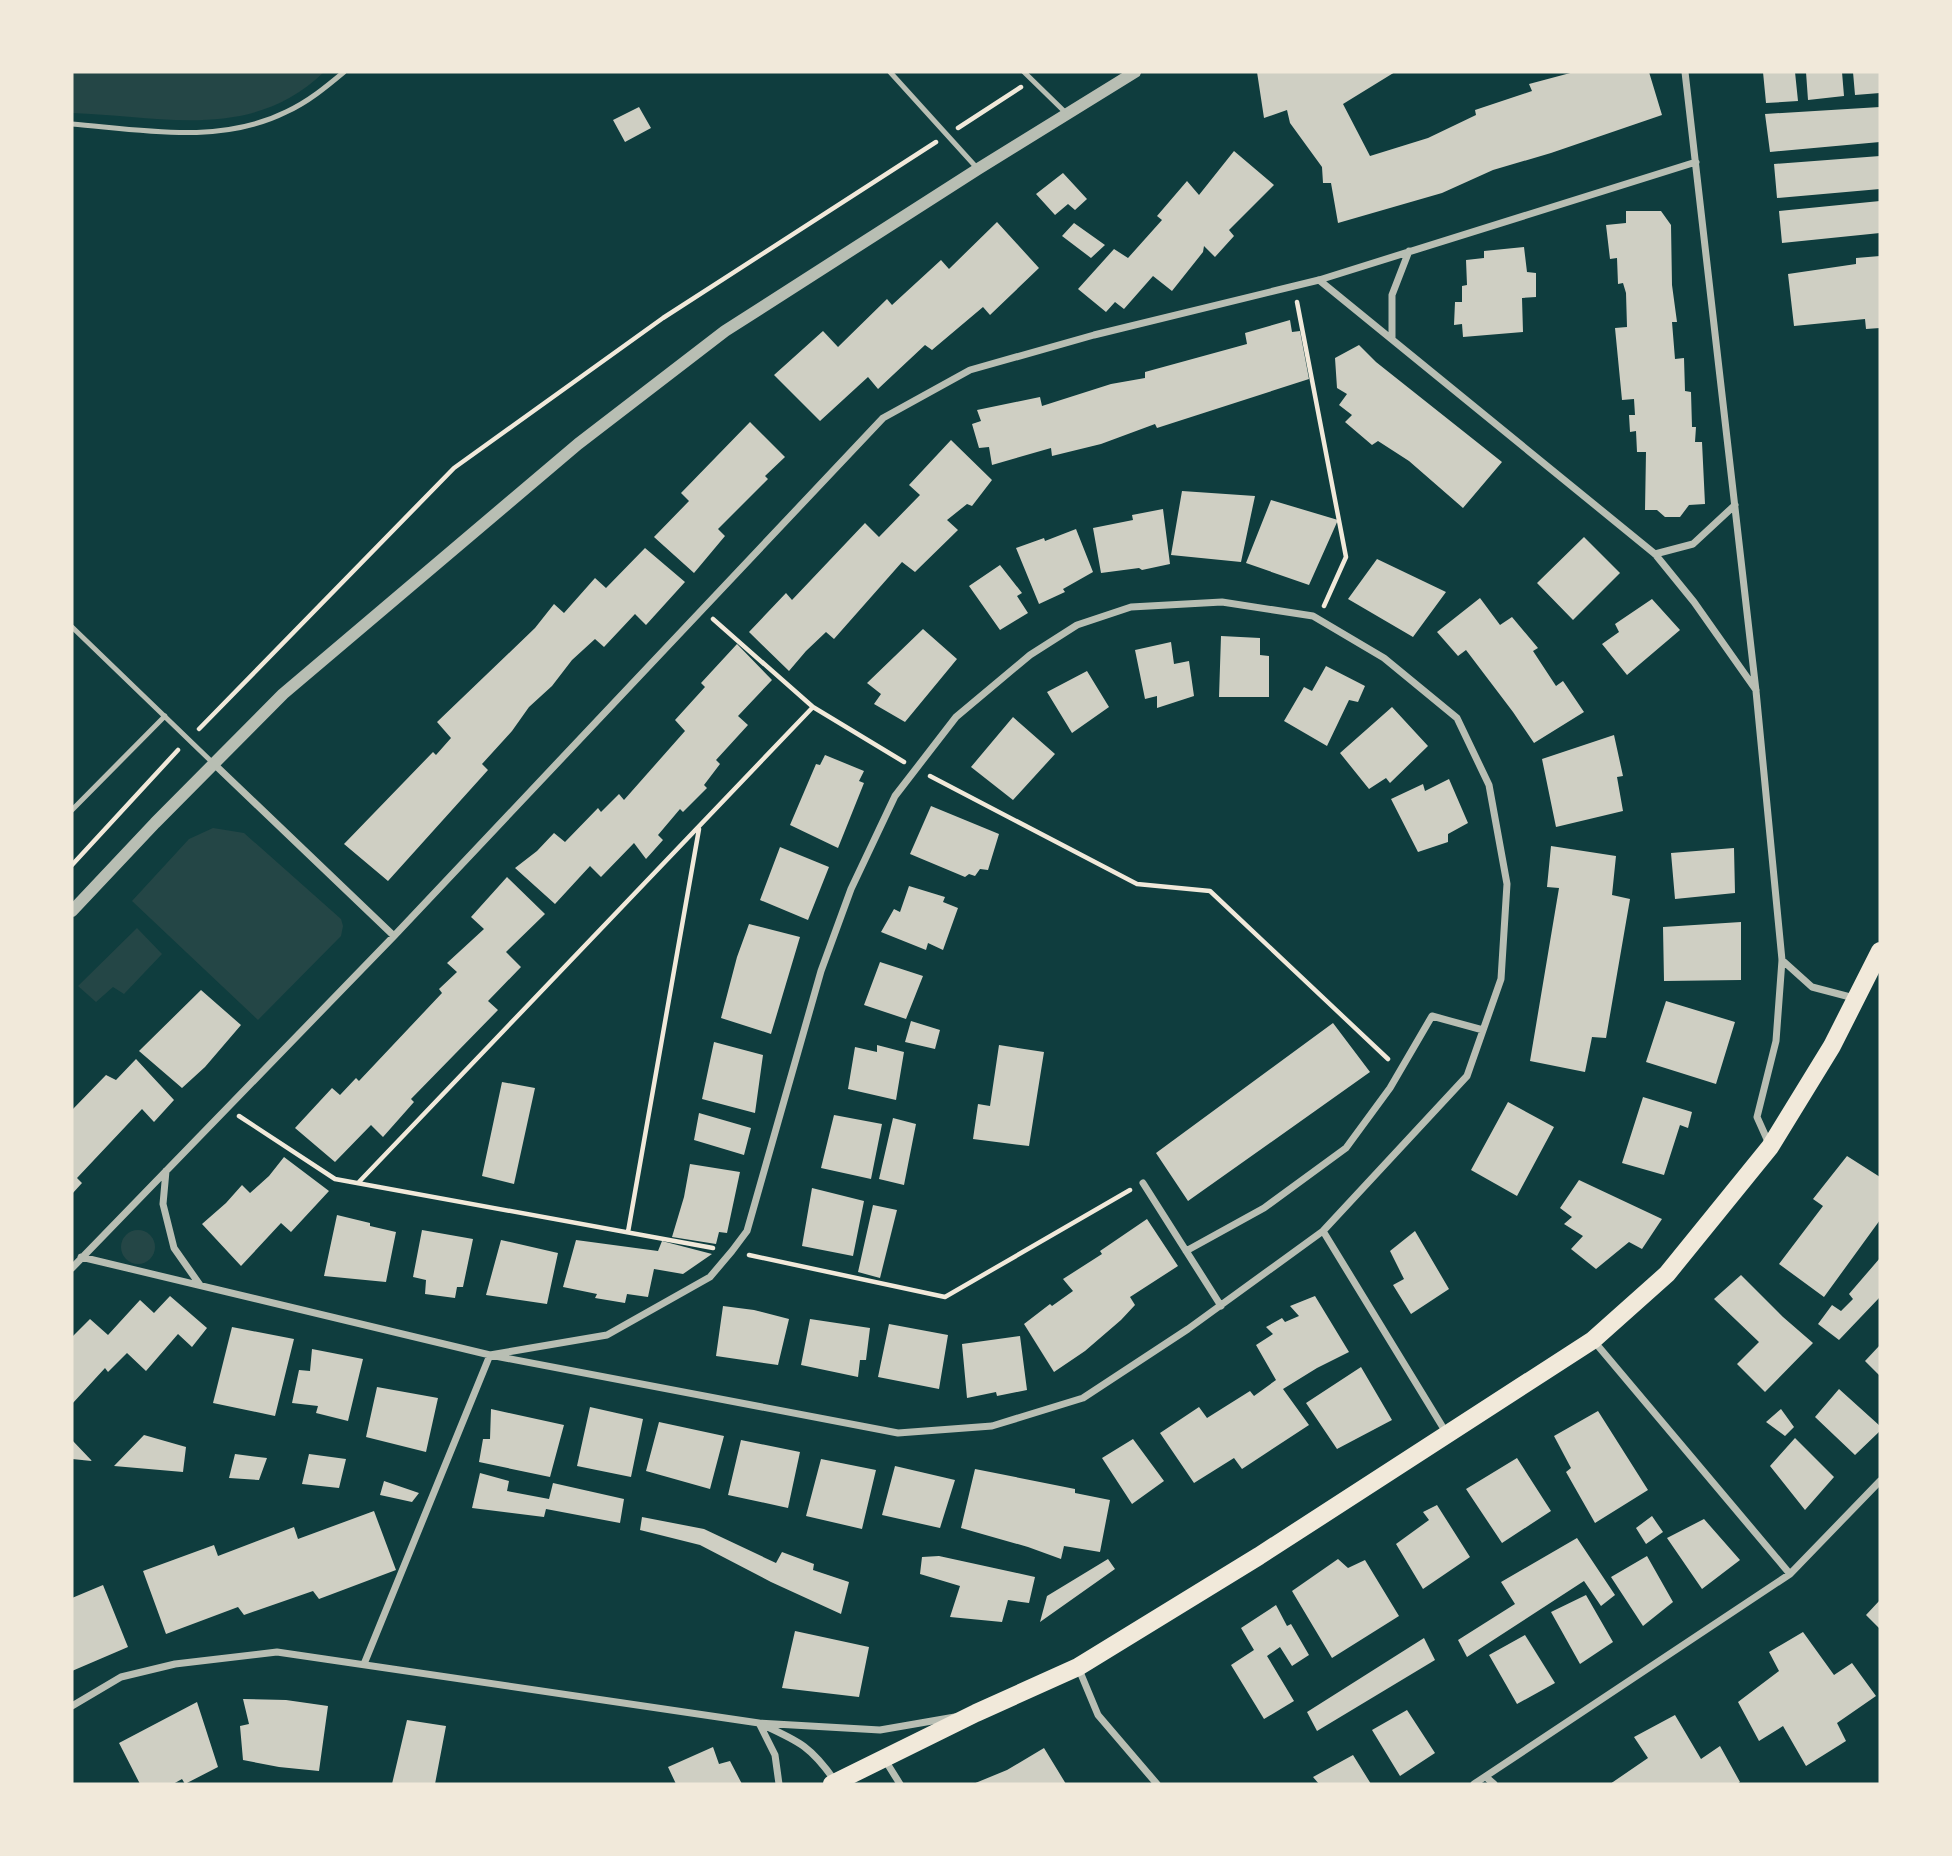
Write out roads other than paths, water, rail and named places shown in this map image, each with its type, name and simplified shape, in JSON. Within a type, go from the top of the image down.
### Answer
[{"type":"main road","points":[[834,1783],[976,1713],[1078,1667],[1259,1556],[1593,1340],[1667,1274],[1770,1147],[1832,1046],[1880,951]]},
{"type":"street","points":[[72,911],[283,694],[578,444],[725,331],[1135,72]]},
{"type":"street","points":[[1685,72],[1756,691],[1782,960],[1776,1041],[1758,1116],[1770,1147]]},
{"type":"street","points":[[72,1268],[394,936],[884,418],[970,370],[1094,335],[1319,279],[1696,162]]},
{"type":"street","points":[[1392,339],[1392,295],[1409,251]]},
{"type":"street","points":[[1319,279],[1655,554],[1694,602],[1756,691]]},
{"type":"street","points":[[1655,554],[1693,544],[1735,505]]},
{"type":"street","points":[[81,1257],[490,1355],[898,1433],[992,1426],[1083,1398],[1221,1306],[1323,1231],[1467,1076],[1501,979],[1507,884],[1489,785],[1457,718],[1384,658],[1312,616],[1222,602],[1131,607],[1076,625],[1030,655],[957,717],[895,796],[851,889],[821,971],[747,1231],[732,1251],[710,1277],[607,1335],[490,1355]]},
{"type":"street","points":[[213,763],[394,936]]},
{"type":"street","points":[[1782,960],[1812,986],[1856,999]]},
{"type":"street","points":[[1186,1251],[1264,1208],[1346,1148],[1400,1070],[1432,1016],[1483,1030]]},
{"type":"street","points":[[166,1170],[163,1204],[174,1248],[201,1286]]},
{"type":"street","points":[[1143,1183],[1221,1306]]},
{"type":"street","points":[[1323,1231],[1447,1434]]},
{"type":"street","points":[[1593,1340],[1790,1574]]},
{"type":"street","points":[[364,1664],[490,1355]]},
{"type":"street","points":[[1474,1784],[1790,1574],[1880,1481]]},
{"type":"street","points":[[72,1706],[121,1677],[175,1664],[277,1652],[759,1723],[880,1730],[976,1713]]},
{"type":"street","points":[[1078,1667],[1098,1716],[1157,1784]]},
{"type":"street","points":[[759,1723],[804,1743],[824,1765],[834,1783]]},
{"type":"street","points":[[759,1723],[775,1755],[779,1784]]},
{"type":"street","points":[[885,1759],[900,1784]]},
{"type":"street","points":[[1486,1777],[1494,1784]]},
{"type":"lane","points":[[72,124],[177,132],[223,131],[256,124],[285,113],[312,98],[344,72]]},
{"type":"lane","points":[[890,72],[978,169]]},
{"type":"lane","points":[[1024,72],[1068,115]]},
{"type":"lane","points":[[72,626],[213,763]]},
{"type":"lane","points":[[72,810],[165,716]]}]
